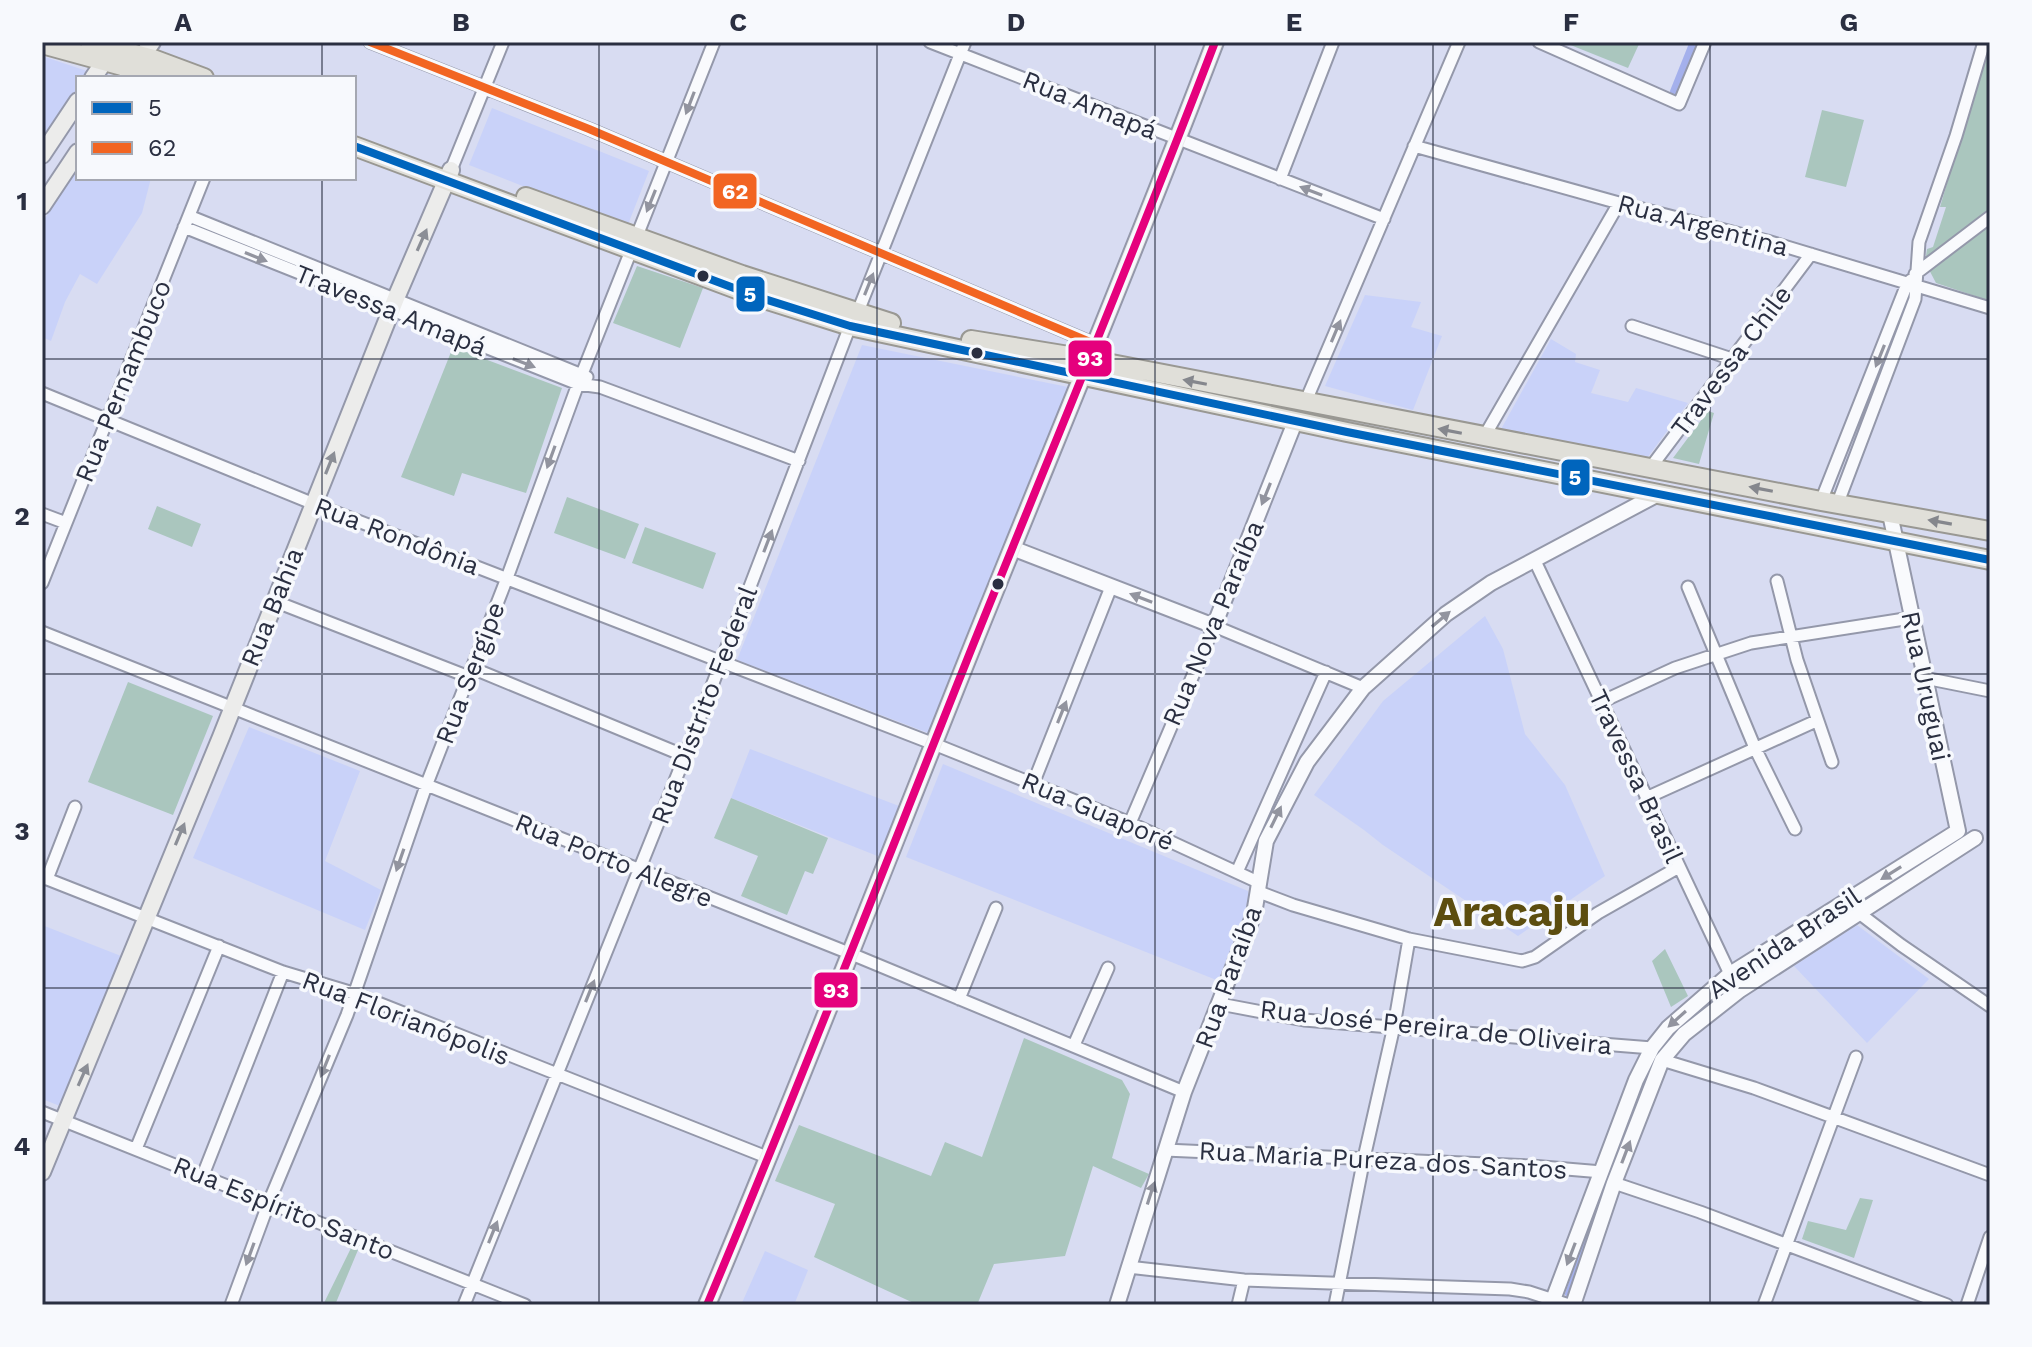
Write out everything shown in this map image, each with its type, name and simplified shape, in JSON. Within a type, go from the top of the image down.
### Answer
[{"type":"main road","points":[[90,42],[139,61],[196,76]]},
{"type":"main road","points":[[707,1305],[1090,361],[1215,42]]},
{"type":"main road","points":[[42,44],[112,50]]},
{"type":"main road","points":[[94,76],[112,50]]},
{"type":"main road","points":[[139,61],[163,76]]},
{"type":"main road","points":[[42,155],[76,104]]},
{"type":"main road","points":[[356,134],[449,176]]},
{"type":"main road","points":[[356,147],[449,176],[854,320],[1090,361],[1990,531]]},
{"type":"main road","points":[[42,206],[76,155]]},
{"type":"main road","name":"Rua Bahia","points":[[42,1172],[449,176]]},
{"type":"main road","points":[[1090,361],[1295,422],[1990,560]]},
{"type":"street","points":[[370,42],[485,86],[881,254],[1090,361]]},
{"type":"street","name":"Rua Bahia","points":[[449,176],[503,42]]},
{"type":"street","name":"Rua Sergipe","points":[[231,1305],[269,1202],[347,1015],[426,786],[580,379],[714,42]]},
{"type":"street","name":"Rua Amapá","points":[[930,42],[963,48],[1178,139],[1384,219]]},
{"type":"street","points":[[1280,179],[1333,42]]},
{"type":"street","points":[[1305,403],[1459,42]]},
{"type":"street","points":[[1539,42],[1679,104],[1705,42]]},
{"type":"street","points":[[1829,503],[1914,280],[1919,242],[1956,136],[1984,42]]},
{"type":"street","name":"Rua Distrito Federal","points":[[464,1305],[685,756],[963,48]]},
{"type":"street","name":"Rua Argentina","points":[[1414,146],[1914,280],[1990,308]]},
{"type":"street","name":"Rua Pernambuco","points":[[42,583],[203,180]]},
{"type":"street","points":[[1484,437],[1619,203]]},
{"type":"street","points":[[1914,280],[1990,217]]},
{"type":"street","name":"Travessa Amapá","points":[[186,222],[600,387],[799,461]]},
{"type":"street","name":"Travessa Chile","points":[[1651,467],[1811,254]]},
{"type":"street","points":[[1632,326],[1732,359]]},
{"type":"street","name":"Rua Rondônia","points":[[42,393],[314,504],[934,744]]},
{"type":"street","name":"Rua Nova Paraíba","points":[[1130,823],[1214,626],[1295,422]]},
{"type":"street","name":"Rua Paraíba","points":[[1117,1305],[1184,1092],[1248,932],[1260,888],[1266,841],[1289,791],[1307,762],[1363,688],[1446,614],[1491,583],[1660,493]]},
{"type":"street","points":[[42,514],[66,523]]},
{"type":"street","name":"Rua Uruguai","points":[[1890,514],[1958,831]]},
{"type":"street","points":[[1012,548],[1363,688]]},
{"type":"street","name":"Travessa Brasil","points":[[1535,561],[1740,990]]},
{"type":"street","points":[[1777,581],[1816,721],[1832,762]]},
{"type":"street","points":[[1033,784],[1111,587]]},
{"type":"street","points":[[1688,587],[1755,748],[1795,829]]},
{"type":"street","points":[[274,601],[685,756]]},
{"type":"street","points":[[1601,702],[1714,653],[1751,643],[1911,618]]},
{"type":"street","name":"Rua Porto Alegre","points":[[42,632],[849,953],[1184,1092]]},
{"type":"street","name":"Rua Paraíba","points":[[1237,872],[1326,672]]},
{"type":"street","points":[[1925,678],[1990,691]]},
{"type":"street","points":[[1646,798],[1816,721]]},
{"type":"street","name":"Rua Guaporé","points":[[934,744],[1130,823],[1237,872],[1293,905],[1409,939],[1513,961],[1529,959],[1606,908],[1679,867]]},
{"type":"street","points":[[45,878],[75,807]]},
{"type":"street","points":[[1958,831],[1983,840]]},
{"type":"street","name":"Avenida Brasil","points":[[1571,1305],[1668,1028],[1730,974],[1958,831]]},
{"type":"street","name":"Avenida Brasil","points":[[1553,1302],[1636,1080],[1657,1054],[1740,990],[1859,913],[1983,840]]},
{"type":"street","name":"Rua Florianópolis","points":[[45,878],[283,972],[353,993],[769,1158]]},
{"type":"street","points":[[959,999],[996,908]]},
{"type":"street","points":[[1859,913],[1990,1006]]},
{"type":"street","points":[[1335,1305],[1394,1026],[1409,939]]},
{"type":"street","points":[[136,1149],[219,946]]},
{"type":"street","points":[[1074,1045],[1108,968]]},
{"type":"street","points":[[203,1175],[283,972]]},
{"type":"street","name":"Rua José Pereira de Oliveira","points":[[1220,1004],[1304,1020],[1394,1026],[1657,1054],[1990,1175]]},
{"type":"street","points":[[1764,1305],[1856,1057]]},
{"type":"street","name":"Rua Espírito Santo","points":[[42,1112],[525,1305]]},
{"type":"street","name":"Rua Maria Pureza dos Santos","points":[[1165,1150],[1602,1172]]},
{"type":"street","points":[[1614,1183],[1947,1305]]},
{"type":"street","points":[[1967,1305],[1990,1237]]},
{"type":"street","points":[[1128,1267],[1244,1280],[1510,1289],[1571,1305]]},
{"type":"street","points":[[1238,1305],[1244,1280]]},
{"type":"shaded area","points":[[42,56],[90,72],[87,76],[76,76],[76,92],[42,143]]},
{"type":"shaded area","points":[[492,108],[649,171],[627,227],[469,165]]},
{"type":"shaded area","points":[[76,171],[76,180],[150,180],[142,213],[97,284],[80,274],[65,302],[51,341],[42,337],[42,223]]},
{"type":"shaded area","points":[[1365,295],[1421,302],[1411,327],[1442,336],[1413,410],[1325,386]]},
{"type":"shaded area","points":[[1551,339],[1576,354],[1575,362],[1600,370],[1591,393],[1628,402],[1636,388],[1688,403],[1647,458],[1500,431]]},
{"type":"shaded area","points":[[862,345],[1068,387],[931,734],[737,660]]},
{"type":"shaded area","points":[[1485,616],[1503,649],[1525,734],[1565,785],[1605,876],[1518,936],[1314,795],[1383,701]]},
{"type":"shaded area","points":[[249,727],[360,771],[325,861],[381,890],[365,930],[193,858]]},
{"type":"shaded area","points":[[750,749],[899,806],[880,857],[731,798]]},
{"type":"shaded area","points":[[943,764],[1248,891],[1251,906],[1219,981],[906,857]]},
{"type":"shaded area","points":[[42,925],[121,956],[60,1106],[42,1099]]},
{"type":"shaded area","points":[[1857,925],[1929,979],[1867,1043],[1794,966]]},
{"type":"shaded area","points":[[765,1251],[808,1270],[794,1305],[741,1305]]},
{"type":"green space","points":[[1563,42],[1640,42],[1628,68]]},
{"type":"green space","points":[[1990,51],[1990,301],[1936,283],[1925,262],[1927,249],[1933,247],[1946,207],[1940,207],[1985,54]]},
{"type":"green space","points":[[1822,110],[1864,120],[1846,187],[1805,177]]},
{"type":"green space","points":[[637,266],[703,288],[680,348],[613,323]]},
{"type":"green space","points":[[453,347],[562,388],[526,493],[462,473],[454,496],[401,477]]},
{"type":"green space","points":[[1708,411],[1714,413],[1699,464],[1673,458]]},
{"type":"green space","points":[[567,497],[639,524],[625,559],[554,533]]},
{"type":"green space","points":[[157,506],[201,524],[192,547],[148,529]]},
{"type":"green space","points":[[645,527],[716,553],[703,589],[632,563]]},
{"type":"green space","points":[[128,682],[213,716],[173,815],[88,782]]},
{"type":"green space","points":[[731,798],[828,838],[813,874],[805,871],[787,915],[741,896],[758,856],[714,838]]},
{"type":"green space","points":[[1665,949],[1688,996],[1671,1007],[1652,961]]},
{"type":"green space","points":[[1024,1038],[1122,1080],[1130,1094],[1112,1158],[1149,1174],[1141,1188],[1093,1166],[1065,1256],[994,1264],[977,1305],[918,1305],[814,1257],[835,1204],[775,1181],[799,1125],[931,1176],[945,1142],[982,1157]]},
{"type":"green space","points":[[1860,1198],[1873,1200],[1854,1258],[1802,1239],[1808,1221],[1846,1230]]},
{"type":"green space","points":[[351,1248],[358,1250],[335,1305],[323,1305]]},
{"type":"waterway","points":[[1676,92],[1696,42]]},
{"type":"waterway","points":[[213,233],[301,267]]},
{"type":"waterway","points":[[1567,1294],[1627,1123]]},
{"type":"transit line","name":"62","points":[[370,42],[589,129],[1097,345]]},
{"type":"transit line","name":"93","points":[[707,1305],[1215,42]]},
{"type":"transit line","name":"5","points":[[356,147],[758,297],[850,326],[1347,432],[1990,560]]},
{"type":"district","name":"Aracaju","points":[[1512,911]]}]
